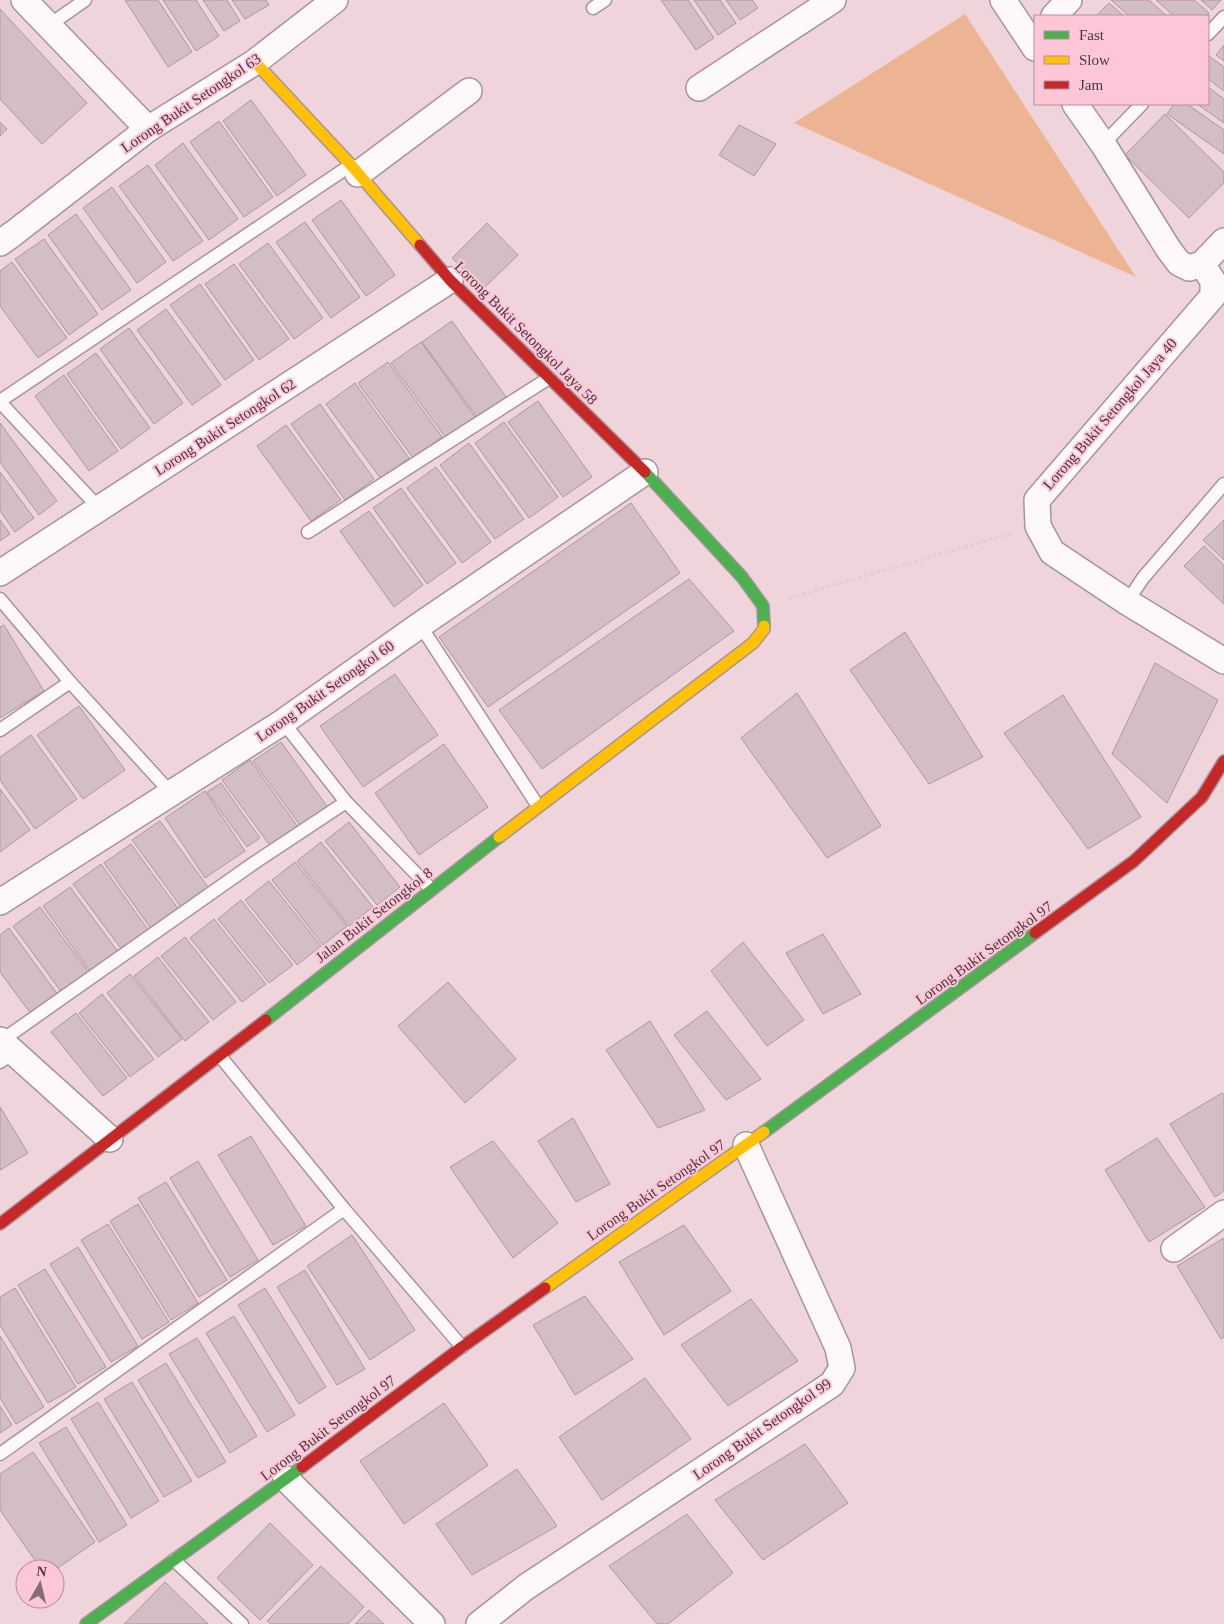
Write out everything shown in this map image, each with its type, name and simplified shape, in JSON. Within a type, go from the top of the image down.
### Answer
[{"type":"street","points":[[24,0],[148,129]]},
{"type":"street","name":"Lorong Bukit Setongkol 63","points":[[5,232],[148,129],[255,62],[335,0]]},
{"type":"street","points":[[699,88],[832,0]]},
{"type":"street","points":[[1003,0],[1034,43]]},
{"type":"street","points":[[1055,15],[1068,0]]},
{"type":"street","name":"Lorong Bukit Setongkol Jaya 58","points":[[255,62],[354,169],[450,280],[645,472],[742,577],[763,606]]},
{"type":"street","points":[[354,169],[469,91]]},
{"type":"street","points":[[1076,105],[1103,144],[1179,263],[1189,268],[1202,264],[1224,241]]},
{"type":"street","name":"Lorong Bukit Setongkol Jaya 40","points":[[1202,264],[1213,281],[1212,296],[1036,500],[1038,526],[1052,552],[1127,602],[1224,662]]},
{"type":"street","name":"Lorong Bukit Setongkol 62","points":[[0,573],[450,280]]},
{"type":"street","name":"Lorong Bukit Setongkol 60","points":[[0,902],[283,722],[420,625],[645,472]]},
{"type":"street","name":"Jalan Bukit Setongkol 8","points":[[0,1224],[220,1056],[538,806],[753,643],[764,629],[763,606]]},
{"type":"street","name":"Lorong Bukit Setongkol 97","points":[[86,1624],[286,1479],[462,1347],[746,1145],[1134,861],[1202,797],[1224,761]]},
{"type":"street","points":[[4,1049],[110,1139]]},
{"type":"street","name":"Lorong Bukit Setongkol 99","points":[[479,1624],[526,1587],[832,1384],[842,1368],[838,1348],[746,1145]]},
{"type":"street","points":[[1174,1249],[1224,1213]]},
{"type":"street","points":[[286,1479],[432,1624]]},
{"type":"lane","points":[[48,26],[85,0]]},
{"type":"lane","points":[[593,8],[605,0]]},
{"type":"lane","points":[[1209,33],[1224,17]]},
{"type":"lane","points":[[1103,144],[1141,105]]},
{"type":"lane","points":[[100,509],[0,402],[354,169]]},
{"type":"lane","points":[[308,532],[549,378]]},
{"type":"lane","points":[[1127,602],[1143,578],[1224,484]]},
{"type":"lane","points":[[0,599],[70,682],[171,793]]},
{"type":"lane","points":[[420,625],[538,806]]},
{"type":"lane","points":[[0,730],[70,682]]},
{"type":"lane","points":[[283,722],[346,802],[431,889]]},
{"type":"lane","points":[[4,1049],[254,863],[346,802]]},
{"type":"lane","points":[[220,1056],[344,1209],[462,1347]]},
{"type":"lane","points":[[0,1454],[344,1209]]},
{"type":"lane","points":[[174,1560],[242,1624]]},
{"type":"path","points":[[763,606],[1038,526]]},
{"type":"shaded area","points":[[965,14],[1136,277],[794,123]]},
{"type":"building","points":[[125,0],[158,0],[192,52],[168,67]]},
{"type":"building","points":[[163,0],[196,0],[219,36],[196,51]]},
{"type":"building","points":[[203,0],[227,0],[240,21],[224,31]]},
{"type":"building","points":[[232,0],[266,0],[269,5],[245,19]]},
{"type":"building","points":[[661,0],[688,0],[714,38],[696,50]]},
{"type":"building","points":[[694,0],[720,0],[736,23],[718,35]]},
{"type":"building","points":[[726,0],[752,0],[758,8],[740,20]]},
{"type":"building","points":[[1111,0],[1149,0],[1166,15],[1128,15]]},
{"type":"building","points":[[1156,0],[1194,0],[1209,13],[1207,15],[1173,15]]},
{"type":"building","points":[[1201,0],[1221,0],[1212,10]]},
{"type":"building","points":[[1109,3],[1123,15],[1097,15]]},
{"type":"building","points":[[0,9],[87,103],[42,144],[0,99]]},
{"type":"building","points":[[1224,45],[1224,61],[1216,55]]},
{"type":"building","points":[[1209,56],[1224,67],[1224,91],[1209,80]]},
{"type":"building","points":[[1209,88],[1224,99],[1224,123],[1198,105],[1209,105]]},
{"type":"building","points":[[251,100],[306,175],[277,196],[223,121]]},
{"type":"building","points":[[1173,105],[1188,105],[1224,130],[1224,154],[1167,114]]},
{"type":"building","points":[[1165,114],[1224,172],[1224,183],[1189,218],[1125,155]]},
{"type":"building","points":[[219,121],[273,197],[244,217],[190,142]]},
{"type":"building","points":[[0,122],[7,129],[0,136]]},
{"type":"building","points":[[739,125],[776,144],[754,176],[719,155]]},
{"type":"building","points":[[183,143],[238,219],[209,240],[155,165]]},
{"type":"building","points":[[148,165],[203,241],[173,261],[119,186]]},
{"type":"building","points":[[112,187],[166,262],[137,283],[83,208]]},
{"type":"building","points":[[341,200],[395,275],[366,296],[312,220]]},
{"type":"building","points":[[76,214],[131,290],[102,310],[48,235]]},
{"type":"building","points":[[305,222],[360,297],[331,318],[276,242]]},
{"type":"building","points":[[487,223],[518,255],[483,289],[452,258]]},
{"type":"building","points":[[44,239],[98,314],[69,335],[15,259]]},
{"type":"building","points":[[268,243],[323,318],[294,339],[239,264]]},
{"type":"building","points":[[12,262],[67,338],[38,358],[0,306],[0,271]]},
{"type":"building","points":[[234,264],[289,339],[259,360],[205,284]]},
{"type":"building","points":[[200,284],[254,360],[225,380],[170,305]]},
{"type":"building","points":[[166,309],[221,385],[192,405],[137,330]]},
{"type":"building","points":[[452,321],[506,397],[477,417],[422,342]]},
{"type":"building","points":[[129,328],[183,403],[154,424],[100,349]]},
{"type":"building","points":[[421,342],[475,417],[446,438],[391,363]]},
{"type":"building","points":[[96,353],[150,428],[121,449],[67,374]]},
{"type":"building","points":[[388,362],[442,437],[413,458],[358,383]]},
{"type":"building","points":[[64,375],[118,451],[89,471],[35,396]]},
{"type":"building","points":[[355,383],[409,458],[381,479],[326,404]]},
{"type":"building","points":[[538,401],[592,477],[563,497],[508,422]]},
{"type":"building","points":[[320,404],[374,479],[345,500],[291,424]]},
{"type":"building","points":[[504,422],[558,497],[529,518],[475,443]]},
{"type":"building","points":[[0,423],[57,501],[39,515],[0,462]]},
{"type":"building","points":[[286,425],[341,500],[311,521],[257,446]]},
{"type":"building","points":[[469,443],[524,519],[495,539],[440,465]]},
{"type":"building","points":[[436,467],[491,542],[462,563],[407,488]]},
{"type":"building","points":[[0,472],[34,518],[15,532],[0,511]]},
{"type":"building","points":[[401,488],[456,563],[427,584],[373,508]]},
{"type":"building","points":[[631,503],[680,573],[488,707],[439,637]]},
{"type":"building","points":[[369,511],[423,585],[394,607],[340,531]]},
{"type":"building","points":[[0,520],[10,534],[0,541]]},
{"type":"building","points":[[1224,520],[1224,560],[1203,540]]},
{"type":"building","points":[[1204,546],[1224,565],[1224,604],[1184,566]]},
{"type":"building","points":[[689,579],[734,631],[542,769],[499,710]]},
{"type":"building","points":[[4,625],[44,691],[0,718],[0,627]]},
{"type":"building","points":[[905,632],[983,757],[929,784],[850,670]]},
{"type":"building","points":[[1155,663],[1218,700],[1167,803],[1112,754]]},
{"type":"building","points":[[395,674],[438,735],[363,787],[320,726]]},
{"type":"building","points":[[797,693],[881,826],[827,858],[741,738]]},
{"type":"building","points":[[1063,695],[1141,817],[1088,849],[1004,733]]},
{"type":"building","points":[[79,706],[125,770],[83,799],[37,735]]},
{"type":"building","points":[[31,735],[77,799],[35,829],[0,780],[0,757]]},
{"type":"building","points":[[281,742],[329,809],[302,828],[253,761]]},
{"type":"building","points":[[444,744],[488,807],[419,855],[375,793]]},
{"type":"building","points":[[250,760],[298,827],[271,847],[222,780]]},
{"type":"building","points":[[221,783],[260,838],[247,847],[207,792]]},
{"type":"building","points":[[0,789],[30,830],[0,852]]},
{"type":"building","points":[[205,791],[245,851],[205,878],[165,818]]},
{"type":"building","points":[[160,821],[208,887],[181,907],[132,840]]},
{"type":"building","points":[[349,822],[400,887],[377,905],[325,841]]},
{"type":"building","points":[[321,842],[373,907],[349,926],[297,861]]},
{"type":"building","points":[[131,844],[179,910],[152,930],[104,863]]},
{"type":"building","points":[[295,862],[347,926],[323,945],[272,880]]},
{"type":"building","points":[[101,864],[149,931],[122,950],[73,884]]},
{"type":"building","points":[[269,881],[321,946],[297,965],[245,900]]},
{"type":"building","points":[[70,887],[119,953],[91,973],[43,906]]},
{"type":"building","points":[[241,900],[293,965],[269,983],[218,919]]},
{"type":"building","points":[[40,907],[89,973],[62,993],[13,926]]},
{"type":"building","points":[[214,919],[266,984],[242,1002],[190,938]]},
{"type":"building","points":[[9,928],[58,995],[31,1014],[0,972],[0,935]]},
{"type":"building","points":[[823,934],[861,994],[823,1014],[786,953]]},
{"type":"building","points":[[185,937],[236,1002],[213,1020],[161,956]]},
{"type":"building","points":[[743,942],[804,1020],[767,1046],[711,971]]},
{"type":"building","points":[[158,957],[209,1022],[185,1041],[134,976]]},
{"type":"building","points":[[130,974],[182,1039],[158,1057],[107,993]]},
{"type":"building","points":[[448,982],[516,1059],[465,1103],[398,1026]]},
{"type":"building","points":[[102,994],[154,1059],[130,1077],[79,1013]]},
{"type":"building","points":[[707,1011],[761,1079],[726,1100],[674,1035]]},
{"type":"building","points":[[76,1013],[127,1078],[103,1096],[51,1032]]},
{"type":"building","points":[[650,1021],[705,1110],[658,1128],[606,1050]]},
{"type":"building","points":[[1222,1093],[1224,1095],[1224,1191],[1215,1197],[1170,1124]]},
{"type":"building","points":[[0,1107],[28,1153],[0,1170]]},
{"type":"building","points":[[573,1118],[610,1184],[576,1202],[538,1141]]},
{"type":"building","points":[[251,1136],[306,1226],[273,1245],[218,1155]]},
{"type":"building","points":[[1157,1138],[1205,1207],[1149,1242],[1105,1170]]},
{"type":"building","points":[[493,1141],[558,1223],[513,1258],[450,1167]]},
{"type":"building","points":[[198,1161],[258,1260],[230,1277],[170,1178]]},
{"type":"building","points":[[166,1182],[227,1280],[199,1297],[138,1198]]},
{"type":"building","points":[[138,1204],[198,1303],[171,1320],[110,1221]]},
{"type":"building","points":[[108,1224],[169,1322],[142,1339],[81,1240]]},
{"type":"building","points":[[684,1225],[731,1291],[664,1335],[619,1262]]},
{"type":"building","points":[[352,1235],[415,1330],[370,1360],[307,1266]]},
{"type":"building","points":[[1224,1238],[1224,1337],[1221,1339],[1177,1266]]},
{"type":"building","points":[[78,1247],[138,1346],[111,1362],[50,1264]]},
{"type":"building","points":[[45,1269],[106,1367],[78,1384],[18,1285]]},
{"type":"building","points":[[305,1270],[365,1369],[337,1385],[277,1287]]},
{"type":"building","points":[[15,1288],[76,1387],[48,1403],[0,1325],[0,1297]]},
{"type":"building","points":[[265,1288],[326,1387],[299,1404],[238,1305]]},
{"type":"building","points":[[585,1296],[633,1359],[575,1395],[533,1325]]},
{"type":"building","points":[[751,1299],[798,1361],[728,1406],[681,1345]]},
{"type":"building","points":[[234,1316],[295,1415],[267,1432],[206,1333]]},
{"type":"building","points":[[0,1336],[44,1407],[16,1424],[0,1398]]},
{"type":"building","points":[[197,1338],[257,1436],[230,1453],[169,1354]]},
{"type":"building","points":[[166,1363],[226,1462],[198,1478],[138,1380]]},
{"type":"building","points":[[645,1378],[691,1439],[602,1500],[559,1437]]},
{"type":"building","points":[[132,1382],[192,1481],[164,1497],[104,1399]]},
{"type":"building","points":[[98,1402],[159,1501],[131,1518],[71,1419]]},
{"type":"building","points":[[444,1403],[488,1465],[404,1524],[360,1461]]},
{"type":"building","points":[[0,1406],[12,1425],[0,1433]]},
{"type":"building","points":[[66,1427],[127,1525],[99,1542],[39,1443]]},
{"type":"building","points":[[805,1444],[848,1503],[763,1560],[715,1500]]},
{"type":"building","points":[[33,1452],[95,1542],[65,1563],[65,1559],[34,1559],[0,1510],[0,1474]]},
{"type":"building","points":[[517,1469],[557,1526],[472,1575],[436,1524]]},
{"type":"building","points":[[687,1514],[733,1573],[668,1624],[657,1624],[609,1566]]},
{"type":"building","points":[[270,1523],[313,1565],[260,1620],[217,1578]]},
{"type":"building","points":[[321,1566],[364,1607],[348,1624],[271,1624],[267,1621]]},
{"type":"building","points":[[165,1582],[208,1624],[124,1624]]},
{"type":"building","points":[[369,1610],[384,1624],[355,1624]]},
{"type":"traffic: fast","points":[[645,472],[742,577],[763,606],[764,626]]},
{"type":"traffic: fast","points":[[266,1020],[499,837]]},
{"type":"traffic: fast","points":[[764,1132],[1035,933]]},
{"type":"traffic: fast","points":[[86,1624],[302,1467]]},
{"type":"traffic: slow","points":[[255,62],[351,165],[420,245]]},
{"type":"traffic: slow","points":[[499,837],[753,643],[764,629],[764,626]]},
{"type":"traffic: slow","points":[[545,1288],[764,1132]]},
{"type":"traffic: jam","points":[[420,245],[450,280],[645,472]]},
{"type":"traffic: jam","points":[[1035,933],[1134,861],[1202,797],[1224,761]]},
{"type":"traffic: jam","points":[[0,1224],[266,1020]]},
{"type":"traffic: jam","points":[[302,1467],[462,1347],[545,1288]]}]
